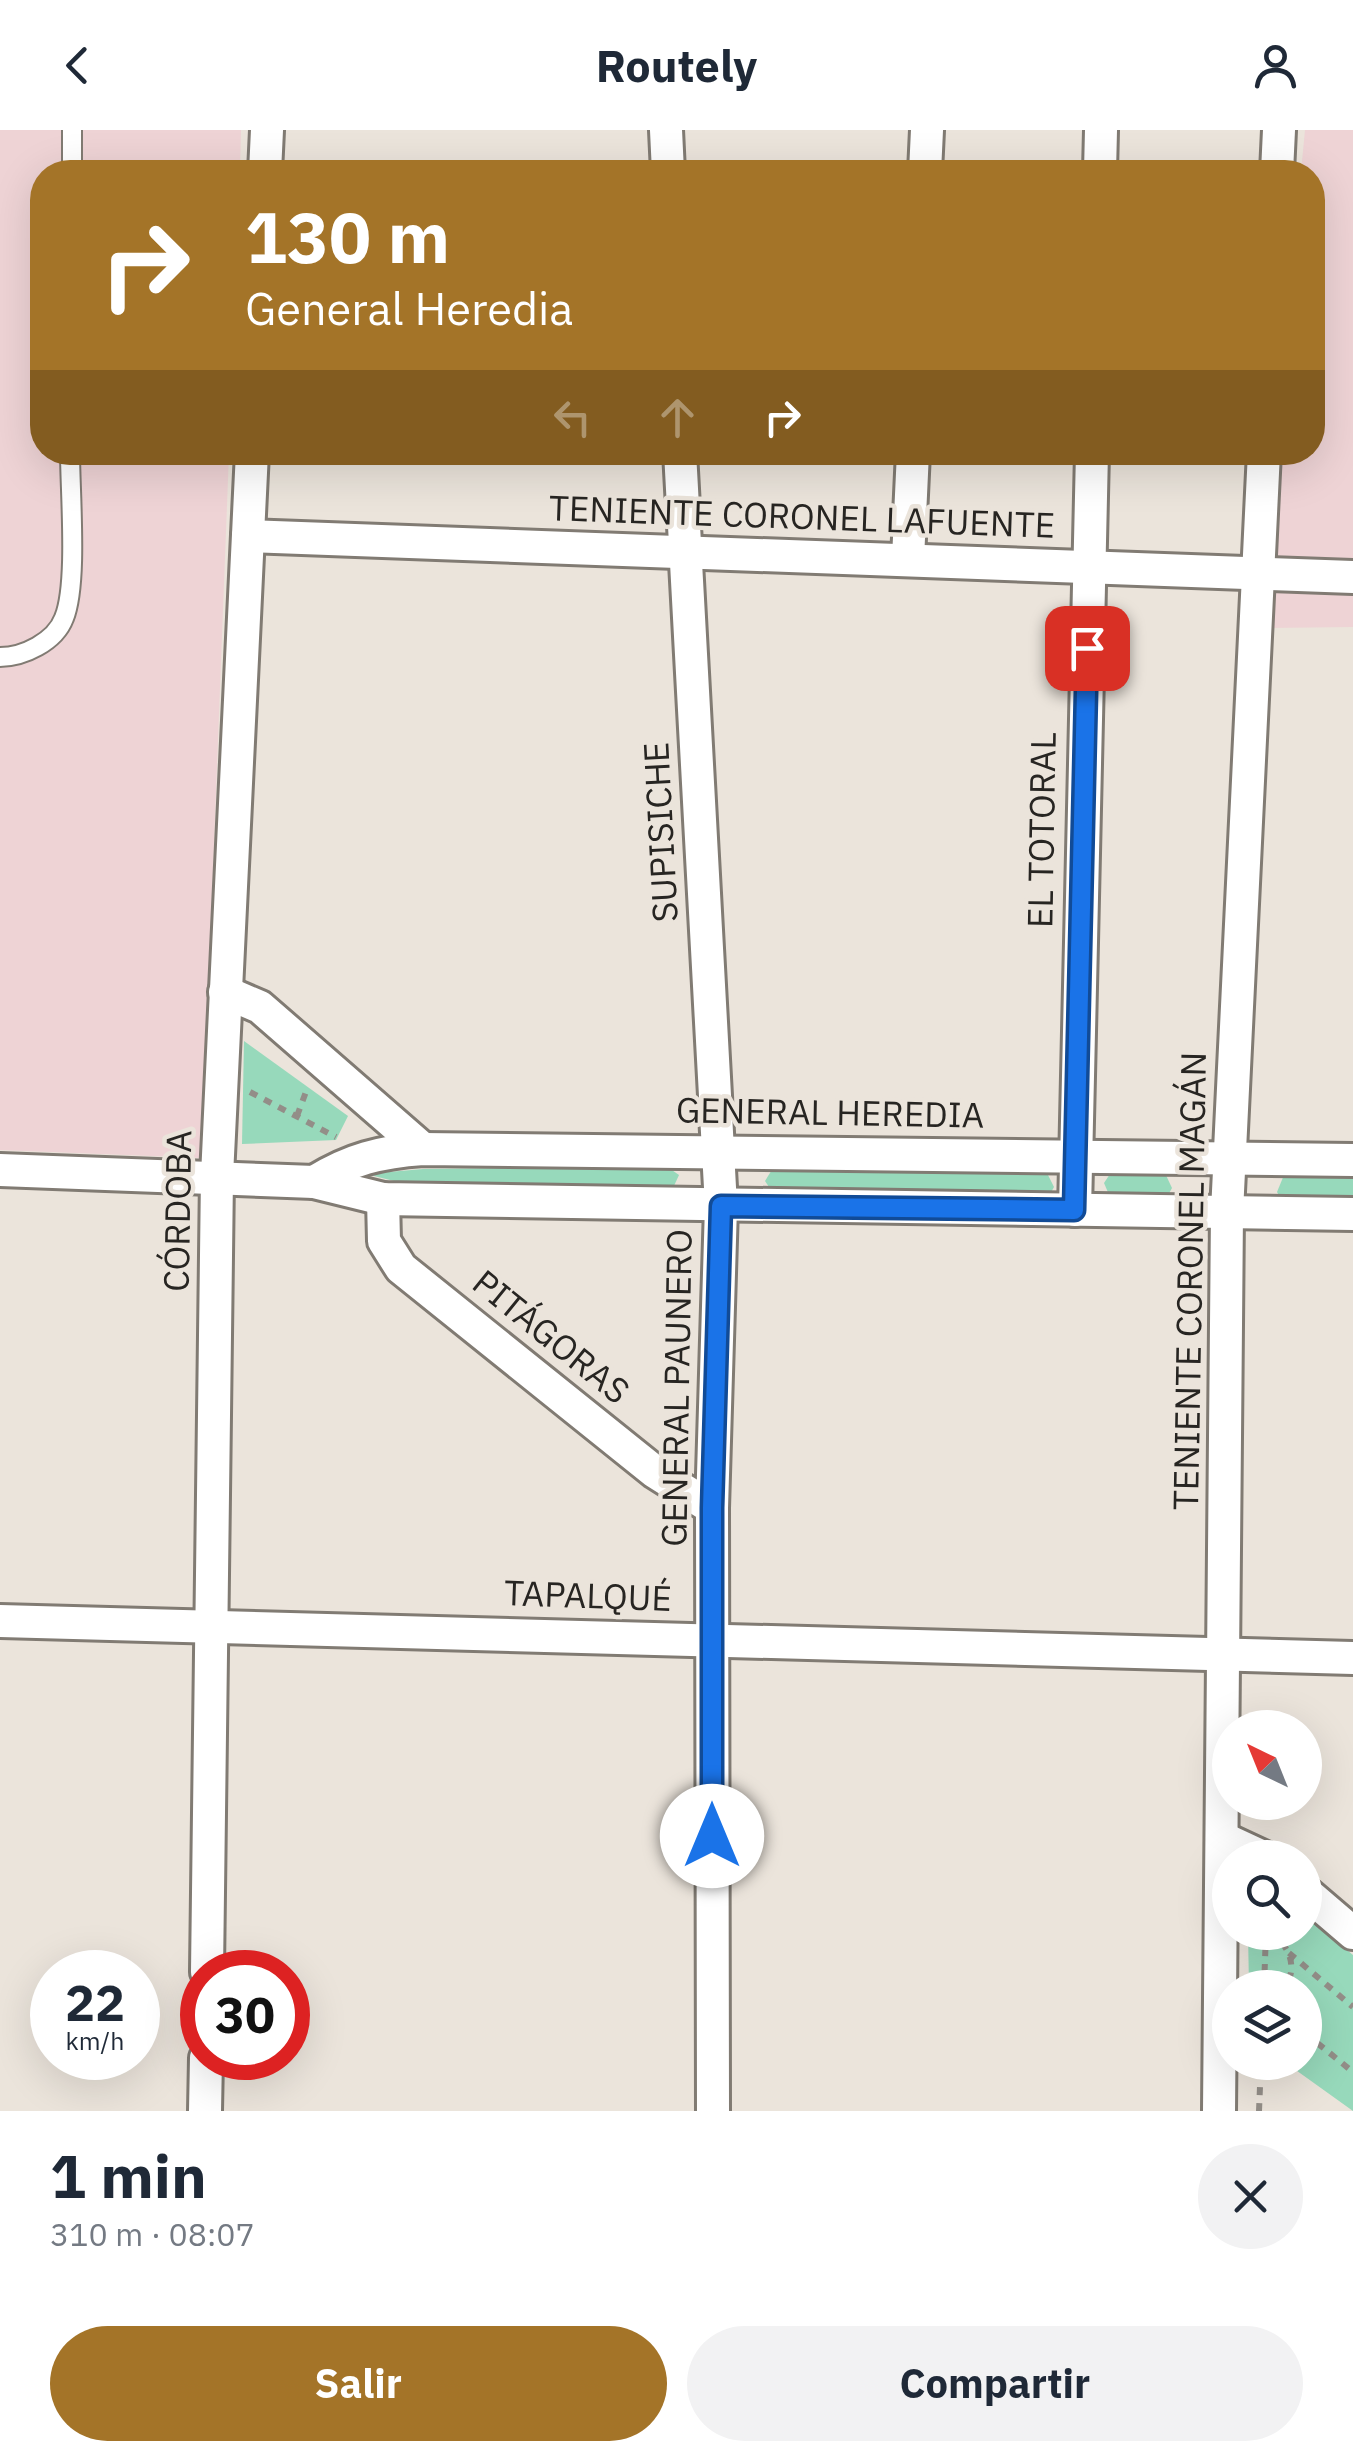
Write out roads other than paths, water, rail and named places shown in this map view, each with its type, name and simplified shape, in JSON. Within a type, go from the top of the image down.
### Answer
[{"type":"street","points":[[266,160],[267,130]]},
{"type":"street","points":[[666,130],[667,160]]},
{"type":"street","points":[[926,160],[927,130]]},
{"type":"street","points":[[1100,160],[1101,130]]},
{"type":"street","points":[[1278,160],[1279,130]]},
{"type":"street","name":"CÓRDOBA","points":[[207,1950],[217,1176],[251,465]]},
{"type":"street","name":"SUPISICHE","points":[[681,465],[721,1206]]},
{"type":"street","points":[[908,559],[912,465]]},
{"type":"street","name":"EL TOTORAL","points":[[1074,1210],[1092,465]]},
{"type":"street","name":"TENIENTE CORONEL MAGÁN","points":[[1219,2111],[1227,1212],[1263,465]]},
{"type":"street","name":"TENIENTE CORONEL LAFUENTE","points":[[248,536],[1353,577]]},
{"type":"street","points":[[225,992],[260,1007],[422,1150]]},
{"type":"street","name":"GENERAL HEREDIA","points":[[314,1182],[344,1163],[370,1154],[422,1150],[1353,1160]]},
{"type":"street","points":[[0,1170],[314,1182],[383,1199],[1353,1214]]},
{"type":"street","name":"PITÁGORAS","points":[[383,1199],[384,1241],[401,1268],[655,1472],[712,1508]]},
{"type":"street","name":"GENERAL PAUNERO","points":[[713,2111],[712,1508],[721,1206]]},
{"type":"street","name":"TAPALQUÉ","points":[[0,1621],[1353,1658]]},
{"type":"street","points":[[1222,1838],[1226,1840]]},
{"type":"street","points":[[1322,1907],[1353,1933]]},
{"type":"street","points":[[205,2111],[206,2080]]},
{"type":"lane","points":[[72,130],[72,160]]},
{"type":"lane","points":[[0,656],[14,657],[43,643],[64,621],[69,594],[70,465]]}]
